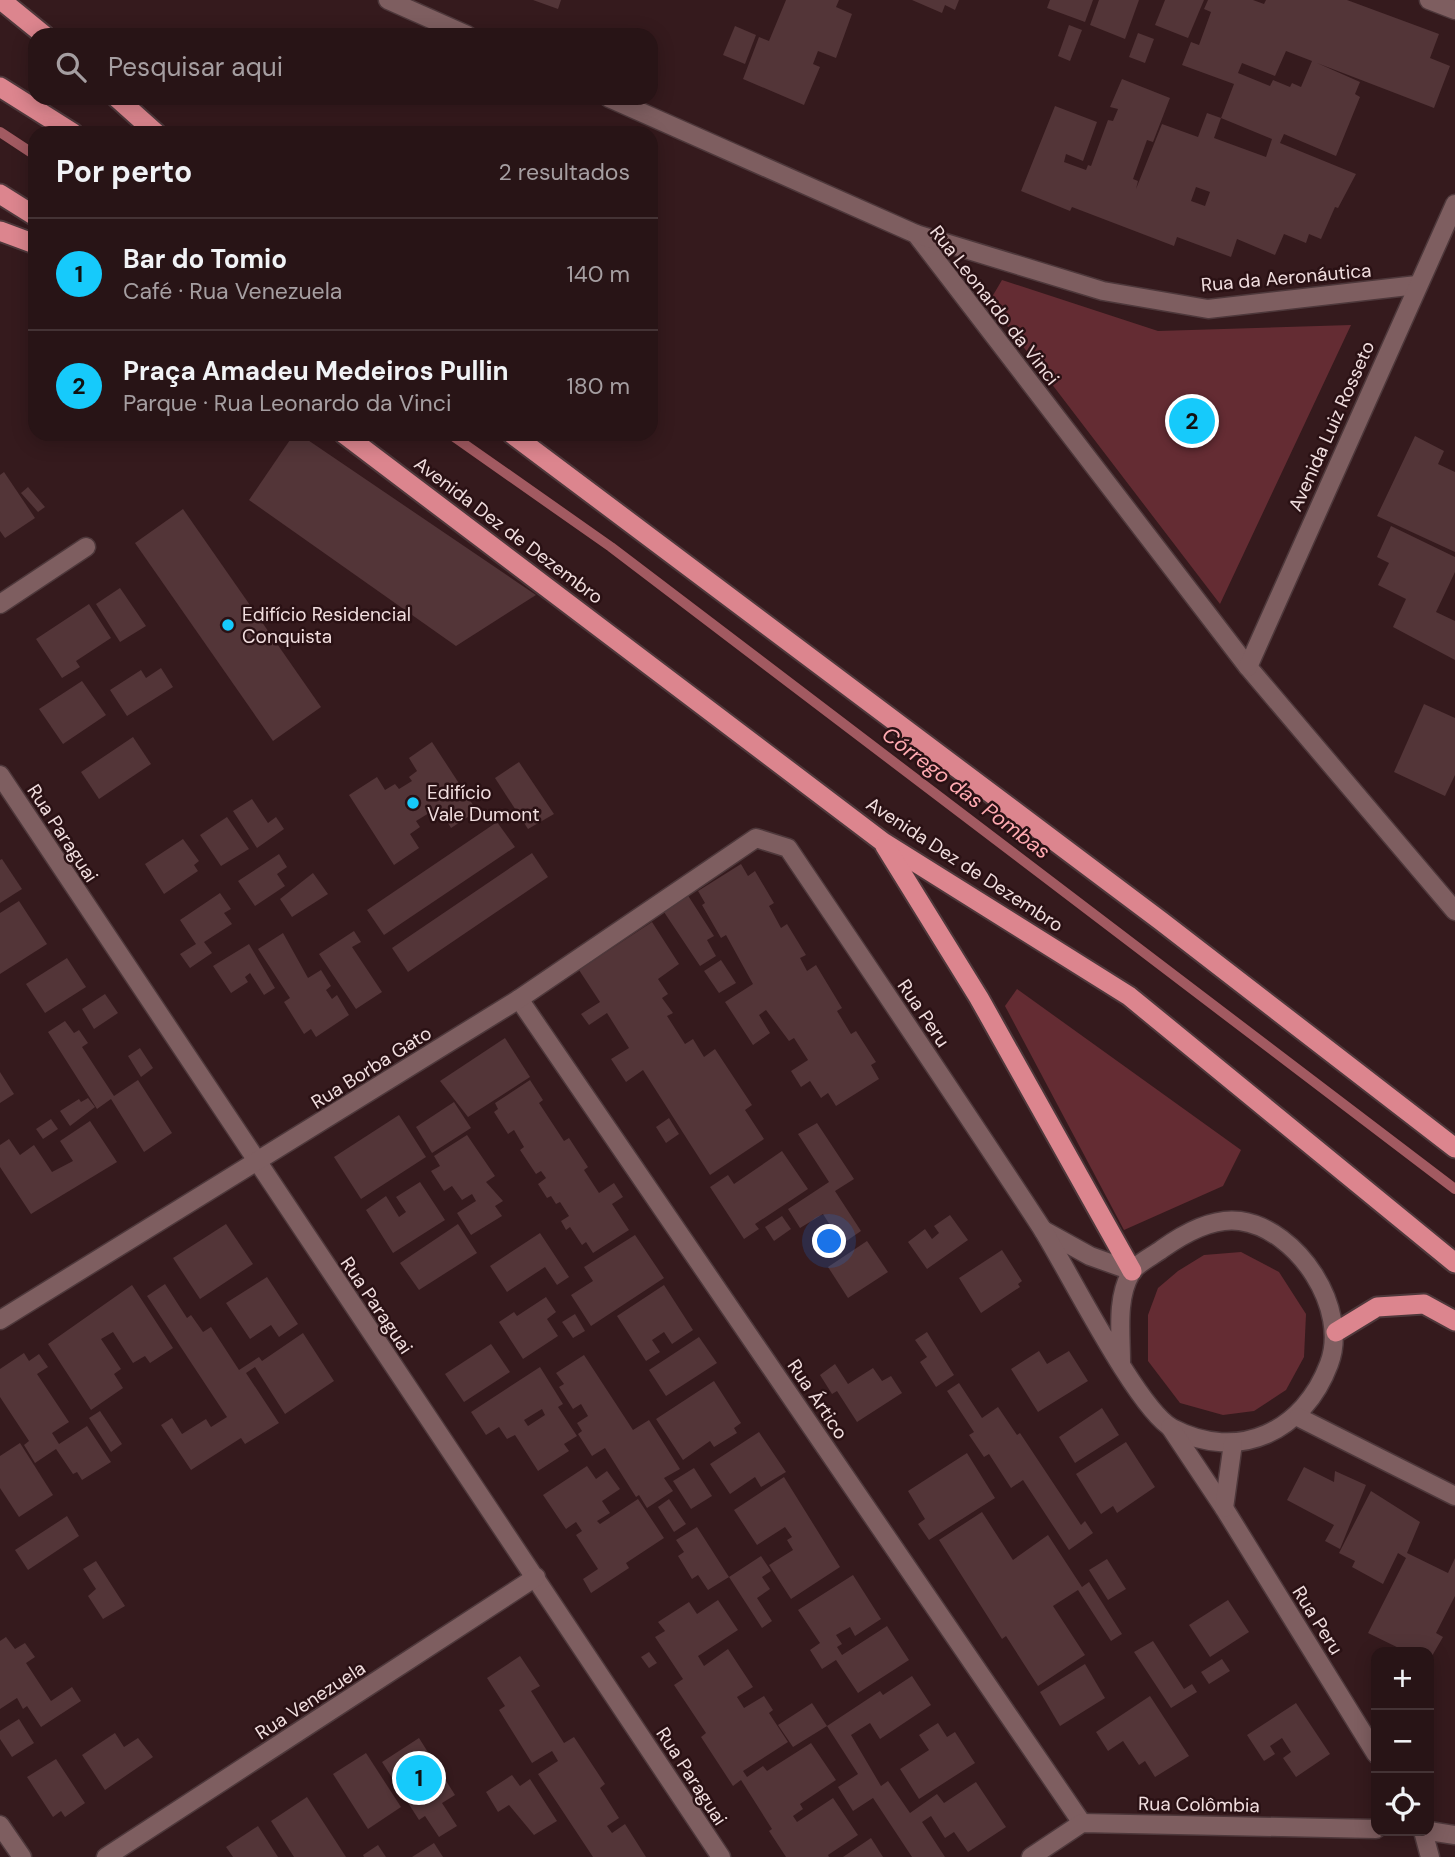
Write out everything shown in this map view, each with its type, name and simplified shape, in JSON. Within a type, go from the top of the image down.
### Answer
[{"type":"highway","points":[[1,0],[35,28]]},
{"type":"highway","points":[[0,87],[28,105]]},
{"type":"highway","points":[[28,105],[61,126]]},
{"type":"highway","points":[[125,105],[148,126]]},
{"type":"highway","points":[[0,194],[28,212]]},
{"type":"highway","points":[[0,231],[28,241]]},
{"type":"highway","name":"Avenida Dez de Dezembro","points":[[353,441],[883,842],[1129,996],[1455,1262]]},
{"type":"highway","points":[[521,441],[1150,913],[1455,1148]]},
{"type":"highway","points":[[883,842],[979,998],[1132,1271]]},
{"type":"highway","points":[[1336,1332],[1377,1307],[1424,1304],[1455,1321]]},
{"type":"street","points":[[388,0],[451,28]]},
{"type":"street","points":[[1429,0],[1455,10]]},
{"type":"street","name":"Rua Leonardo da Vinci","points":[[625,105],[916,234],[1248,667]]},
{"type":"street","name":"Avenida Luiz Rosseto","points":[[1248,667],[1455,204]]},
{"type":"street","name":"Rua da Aeronáutica","points":[[916,234],[1103,291],[1208,309],[1417,285]]},
{"type":"street","points":[[0,604],[86,547]]},
{"type":"street","points":[[1248,667],[1455,911]]},
{"type":"street","name":"Rua Paraguai","points":[[0,775],[256,1164],[536,1577],[721,1857]]},
{"type":"street","name":"Rua Borba Gato","points":[[0,1320],[519,999],[756,838]]},
{"type":"street","name":"Rua Peru","points":[[756,838],[788,848],[1043,1230],[1121,1362]]},
{"type":"street","name":"Rua Ártico","points":[[519,999],[1082,1823]]},
{"type":"street","points":[[1240,1221],[1285,1241],[1309,1266],[1328,1302],[1336,1332],[1332,1357],[1321,1386],[1298,1417],[1273,1433],[1233,1443],[1205,1440],[1170,1427],[1142,1397],[1121,1362],[1120,1308],[1132,1271],[1175,1239],[1207,1224],[1240,1221]]},
{"type":"street","name":"Rua Peru","points":[[1043,1230],[1090,1256],[1132,1271]]},
{"type":"street","points":[[1298,1417],[1455,1496]]},
{"type":"street","name":"Rua Peru","points":[[1170,1427],[1224,1508],[1371,1746]]},
{"type":"street","points":[[1224,1508],[1233,1443]]},
{"type":"street","name":"Rua Venezuela","points":[[106,1857],[536,1577]]},
{"type":"street","points":[[1031,1857],[1082,1823]]},
{"type":"street","name":"Rua Colômbia","points":[[1082,1823],[1371,1829]]},
{"type":"street","points":[[0,1825],[22,1857]]},
{"type":"street","points":[[1434,1832],[1455,1835]]},
{"type":"street","points":[[1424,1836],[1430,1857]]},
{"type":"shaded area","points":[[1002,280],[1158,331],[1351,325],[1220,604],[989,302]]},
{"type":"shaded area","points":[[1017,989],[1241,1150],[1223,1186],[1124,1230],[1005,1006]]},
{"type":"shaded area","points":[[1241,1252],[1279,1272],[1306,1314],[1304,1357],[1286,1390],[1254,1411],[1223,1415],[1180,1403],[1148,1361],[1148,1315],[1158,1288],[1178,1271],[1204,1255]]},
{"type":"building","points":[[533,0],[561,0],[558,9]]},
{"type":"building","points":[[786,0],[839,0],[836,7],[852,14],[836,58],[818,51],[813,64],[820,67],[804,105],[743,79],[759,37],[769,41]]},
{"type":"building","points":[[912,0],[959,0],[955,10],[945,5],[942,13]]},
{"type":"building","points":[[1050,0],[1093,0],[1085,22],[1047,8]]},
{"type":"building","points":[[1099,0],[1139,0],[1125,39],[1090,25]]},
{"type":"building","points":[[1165,0],[1204,0],[1188,38],[1155,25]]},
{"type":"building","points":[[1208,0],[1253,0],[1264,4],[1266,0],[1347,0],[1439,34],[1430,58],[1450,66],[1434,108],[1317,63],[1360,82],[1355,94],[1360,97],[1336,156],[1284,134],[1280,143],[1356,174],[1338,208],[1335,207],[1321,239],[1309,234],[1306,243],[1284,234],[1275,255],[1237,239],[1231,257],[1177,237],[1174,246],[1072,207],[1070,211],[1021,191],[1055,106],[1097,122],[1083,161],[1066,154],[1064,162],[1086,170],[1088,165],[1091,166],[1108,120],[1113,121],[1118,109],[1110,107],[1122,79],[1170,98],[1153,142],[1147,140],[1133,179],[1138,181],[1136,189],[1162,124],[1198,137],[1207,113],[1221,118],[1234,84],[1182,65],[1191,42],[1199,45],[1211,12],[1204,9]],"holes":[[[1286,51],[1312,61],[1301,87],[1292,83],[1290,87],[1273,80],[1270,86],[1238,73],[1242,63],[1275,76]],[[1221,118],[1272,139],[1266,157],[1214,138]],[[1196,187],[1210,192],[1205,206],[1191,201]]]},
{"type":"building","points":[[1069,25],[1082,30],[1070,61],[1058,56]]},
{"type":"building","points":[[735,26],[756,35],[745,64],[723,55]]},
{"type":"building","points":[[1138,33],[1154,39],[1145,63],[1129,57]]},
{"type":"building","points":[[1415,436],[1444,451],[1438,464],[1455,472],[1455,552],[1377,516]]},
{"type":"building","points":[[289,441],[309,441],[536,595],[456,646],[249,500]]},
{"type":"building","points":[[4,472],[35,518],[5,538],[0,531],[0,475]]},
{"type":"building","points":[[28,487],[45,507],[38,512],[21,493]]},
{"type":"building","name":"Edifício Residencial Conquista","points":[[183,509],[321,707],[273,741],[135,543]]},
{"type":"building","points":[[1391,526],[1455,557],[1455,572],[1436,612],[1455,621],[1455,660],[1393,627],[1406,599],[1378,585],[1389,563],[1377,557]]},
{"type":"building","points":[[120,588],[146,626],[120,642],[96,604]]},
{"type":"building","points":[[89,604],[111,638],[76,661],[80,667],[62,678],[36,639]]},
{"type":"building","points":[[161,668],[173,687],[127,716],[110,690],[141,670],[146,678]]},
{"type":"building","points":[[82,681],[106,715],[63,744],[39,709]]},
{"type":"building","points":[[1424,704],[1455,718],[1455,775],[1445,796],[1394,772]]},
{"type":"building","points":[[133,737],[151,764],[99,799],[81,772]]},
{"type":"building","name":"Edifício Vale Dumont","points":[[432,742],[477,811],[451,828],[442,813],[433,819],[429,813],[416,821],[420,827],[410,834],[419,848],[394,865],[349,795],[377,777],[385,790],[395,784],[399,789],[412,781],[409,777],[417,771],[409,758]]},
{"type":"building","points":[[519,762],[554,814],[528,829],[495,778]]},
{"type":"building","points":[[252,799],[268,823],[276,817],[284,829],[257,848],[233,811]]},
{"type":"building","points":[[227,817],[249,849],[221,866],[200,835]]},
{"type":"building","points":[[497,822],[515,847],[384,935],[367,910]]},
{"type":"building","points":[[183,839],[199,861],[194,865],[198,871],[164,894],[145,864]]},
{"type":"building","points":[[532,853],[548,877],[408,972],[392,948]]},
{"type":"building","points":[[279,854],[287,867],[277,874],[285,886],[255,906],[238,881]]},
{"type":"building","points":[[2,859],[22,889],[0,903],[0,860]]},
{"type":"building","points":[[741,864],[748,876],[755,871],[774,903],[769,906],[781,928],[787,924],[806,955],[800,958],[807,971],[816,965],[842,1008],[837,1011],[851,1034],[856,1031],[876,1062],[871,1065],[879,1079],[836,1106],[828,1093],[821,1098],[810,1081],[801,1087],[791,1071],[808,1060],[794,1038],[789,1041],[766,1010],[759,1015],[770,1033],[753,1045],[725,1002],[753,984],[726,935],[721,938],[702,905],[705,903],[698,891]]},
{"type":"building","points":[[313,873],[328,894],[292,917],[280,899]]},
{"type":"building","points":[[220,893],[231,909],[224,913],[232,924],[204,942],[212,953],[190,968],[180,954],[196,944],[180,920]]},
{"type":"building","points":[[687,894],[714,936],[707,940],[716,956],[700,966],[662,909]]},
{"type":"building","points":[[19,901],[47,944],[0,974],[0,913]]},
{"type":"building","points":[[652,922],[679,964],[658,979],[668,994],[662,998],[673,1013],[667,1016],[685,1044],[693,1039],[704,1057],[715,1049],[752,1105],[745,1110],[764,1139],[710,1175],[643,1070],[626,1082],[611,1059],[629,1048],[607,1013],[589,1025],[581,1014],[600,1002],[579,970]]},
{"type":"building","points":[[354,931],[361,942],[352,947],[382,992],[356,1009],[319,954]]},
{"type":"building","points":[[283,933],[308,978],[321,970],[331,986],[326,990],[332,999],[337,995],[349,1015],[316,1037],[311,1029],[304,1034],[284,1002],[290,998],[258,949]]},
{"type":"building","points":[[249,944],[275,988],[264,995],[250,973],[245,977],[248,982],[231,993],[213,966]]},
{"type":"building","points":[[67,958],[86,987],[45,1013],[26,984]]},
{"type":"building","points":[[721,960],[736,983],[719,993],[704,971]]},
{"type":"building","points":[[105,994],[118,1013],[94,1029],[82,1009]]},
{"type":"building","points":[[65,1021],[74,1033],[79,1030],[88,1043],[82,1047],[114,1096],[138,1080],[172,1133],[144,1152],[111,1099],[97,1109],[48,1032]]},
{"type":"building","points":[[505,1038],[530,1077],[468,1117],[440,1081]]},
{"type":"building","points":[[140,1048],[153,1068],[141,1077],[128,1056]]},
{"type":"building","points":[[0,1072],[14,1094],[0,1103]]},
{"type":"building","points":[[530,1080],[543,1100],[539,1103],[564,1141],[569,1138],[588,1167],[584,1170],[599,1193],[614,1183],[623,1197],[612,1204],[629,1230],[593,1253],[586,1242],[582,1245],[570,1227],[566,1230],[561,1221],[569,1216],[560,1202],[556,1204],[551,1196],[547,1198],[538,1184],[546,1178],[541,1171],[536,1174],[520,1150],[524,1147],[514,1130],[508,1134],[494,1112],[498,1109],[495,1103]]},
{"type":"building","points":[[88,1098],[95,1107],[70,1126],[60,1111],[79,1099],[81,1102]]},
{"type":"building","points":[[454,1102],[471,1128],[432,1153],[416,1127]]},
{"type":"building","points":[[399,1115],[426,1157],[361,1199],[334,1157]]},
{"type":"building","points":[[669,1118],[679,1134],[666,1143],[656,1127]]},
{"type":"building","points":[[51,1119],[58,1129],[43,1139],[36,1129]]},
{"type":"building","points":[[90,1121],[117,1162],[31,1214],[0,1167],[0,1145],[9,1139],[20,1155],[34,1145],[52,1172],[73,1161],[60,1141]]},
{"type":"building","points":[[817,1123],[854,1179],[835,1191],[861,1231],[842,1244],[823,1214],[800,1228],[788,1209],[829,1182],[798,1134]]},
{"type":"building","points":[[467,1135],[495,1176],[486,1182],[503,1201],[495,1206],[502,1216],[471,1235],[457,1213],[476,1201],[472,1194],[462,1200],[452,1186],[444,1191],[431,1171],[440,1166],[434,1156]]},
{"type":"building","points":[[782,1151],[808,1189],[755,1224],[759,1229],[744,1239],[710,1187],[728,1175],[734,1184]]},
{"type":"building","points":[[420,1182],[445,1220],[393,1253],[366,1210],[386,1196],[399,1217],[406,1212],[396,1197]]},
{"type":"building","points":[[950,1215],[968,1240],[927,1269],[908,1242],[925,1229],[932,1239],[939,1233],[934,1226]]},
{"type":"building","points":[[782,1216],[791,1229],[774,1241],[765,1227]]},
{"type":"building","points":[[226,1224],[253,1264],[200,1299],[173,1258]]},
{"type":"building","points":[[458,1224],[477,1253],[419,1290],[400,1263]]},
{"type":"building","points":[[540,1233],[569,1277],[557,1285],[545,1267],[507,1292],[490,1266]]},
{"type":"building","points":[[635,1235],[664,1278],[591,1326],[571,1295],[593,1281],[584,1267]]},
{"type":"building","points":[[867,1241],[888,1272],[848,1298],[828,1267]]},
{"type":"building","points":[[1002,1250],[1022,1281],[1018,1284],[1020,1287],[981,1313],[959,1278]]},
{"type":"building","points":[[267,1277],[298,1324],[279,1337],[271,1325],[250,1339],[226,1303]]},
{"type":"building","points":[[165,1284],[187,1318],[191,1315],[203,1332],[211,1327],[239,1370],[259,1357],[262,1361],[303,1333],[334,1381],[285,1414],[255,1367],[246,1373],[279,1423],[245,1444],[241,1438],[191,1470],[161,1425],[172,1418],[182,1434],[206,1419],[211,1427],[227,1417],[147,1296]]},
{"type":"building","points":[[132,1285],[173,1348],[150,1363],[145,1356],[133,1363],[113,1332],[101,1339],[121,1369],[114,1374],[123,1388],[91,1410],[48,1344]]},
{"type":"building","points":[[664,1285],[693,1330],[672,1344],[664,1332],[652,1340],[660,1352],[646,1361],[617,1316]]},
{"type":"building","points":[[546,1297],[556,1312],[547,1319],[558,1336],[523,1359],[499,1322],[514,1312],[517,1316]]},
{"type":"building","points":[[575,1314],[585,1331],[573,1338],[562,1322]]},
{"type":"building","points":[[927,1332],[954,1375],[936,1387],[920,1362],[927,1357],[915,1340]]},
{"type":"building","points":[[699,1337],[717,1363],[666,1396],[649,1370]]},
{"type":"building","points":[[491,1344],[510,1372],[464,1402],[445,1374]]},
{"type":"building","points":[[1039,1351],[1047,1364],[1069,1351],[1088,1381],[1038,1412],[1011,1369]]},
{"type":"building","points":[[24,1353],[29,1361],[39,1354],[48,1367],[37,1374],[69,1422],[52,1433],[59,1444],[87,1426],[111,1462],[82,1480],[77,1472],[73,1474],[56,1449],[35,1463],[24,1445],[29,1441],[0,1397],[0,1369]]},
{"type":"building","points":[[584,1355],[633,1430],[649,1420],[680,1469],[664,1478],[673,1491],[647,1508],[639,1495],[636,1497],[605,1448],[592,1456],[578,1434],[582,1431],[577,1423],[588,1416],[581,1404],[573,1409],[559,1387],[564,1384],[556,1373]]},
{"type":"building","points":[[835,1364],[848,1384],[873,1368],[882,1381],[891,1376],[902,1393],[857,1422],[837,1391],[832,1394],[820,1375]]},
{"type":"building","points":[[540,1367],[563,1404],[558,1407],[577,1436],[564,1444],[569,1451],[538,1471],[515,1435],[507,1439],[499,1427],[486,1435],[471,1412]],"holes":[[[542,1409],[545,1415],[528,1426],[524,1420]]]},
{"type":"building","points":[[714,1381],[741,1423],[734,1428],[737,1433],[714,1447],[710,1441],[683,1460],[656,1419]]},
{"type":"building","points":[[959,1383],[982,1418],[998,1407],[1017,1435],[1020,1433],[1081,1525],[1085,1521],[1093,1533],[1069,1550],[1023,1480],[1011,1488],[989,1454],[984,1457],[969,1435],[974,1432],[947,1391]]},
{"type":"building","points":[[1102,1408],[1119,1435],[1075,1463],[1059,1437]]},
{"type":"building","points":[[100,1411],[122,1444],[111,1452],[89,1418]]},
{"type":"building","points":[[759,1432],[786,1472],[761,1487],[755,1477],[730,1494],[710,1464]]},
{"type":"building","points":[[1126,1442],[1155,1487],[1117,1513],[1113,1506],[1101,1514],[1076,1474]]},
{"type":"building","points":[[20,1443],[53,1495],[19,1517],[0,1488],[0,1456]]},
{"type":"building","points":[[967,1453],[995,1498],[929,1540],[918,1524],[925,1519],[908,1491]]},
{"type":"building","points":[[587,1466],[596,1479],[607,1471],[620,1489],[602,1501],[610,1513],[597,1521],[600,1524],[638,1499],[664,1538],[626,1563],[629,1568],[591,1593],[583,1579],[598,1569],[576,1535],[582,1531],[576,1522],[566,1529],[543,1495]]},
{"type":"building","points":[[1304,1467],[1334,1482],[1335,1471],[1366,1485],[1340,1549],[1325,1541],[1334,1525],[1287,1500]]},
{"type":"building","points":[[694,1468],[712,1496],[691,1509],[673,1481]]},
{"type":"building","points":[[784,1477],[840,1567],[791,1599],[769,1565],[793,1550],[787,1540],[792,1537],[785,1527],[757,1545],[734,1510]]},
{"type":"building","points":[[1371,1491],[1420,1522],[1407,1553],[1448,1573],[1455,1558],[1455,1596],[1436,1633],[1443,1637],[1434,1652],[1434,1647],[1397,1647],[1368,1633],[1406,1558],[1398,1553],[1383,1584],[1352,1567],[1355,1561],[1339,1553]]},
{"type":"building","points":[[669,1499],[686,1524],[674,1532],[658,1507]]},
{"type":"building","points":[[982,1512],[1013,1560],[1048,1535],[1082,1587],[1089,1582],[1122,1634],[1111,1641],[1078,1590],[1053,1606],[1085,1655],[1038,1686],[1006,1636],[1002,1639],[939,1540]]},
{"type":"building","points":[[67,1516],[79,1536],[28,1570],[15,1550]]},
{"type":"building","points":[[697,1527],[729,1577],[708,1590],[698,1575],[692,1579],[678,1556],[684,1552],[676,1540]]},
{"type":"building","points":[[761,1556],[771,1571],[762,1577],[770,1589],[757,1598],[772,1621],[762,1628],[729,1577]]},
{"type":"building","points":[[1107,1559],[1126,1589],[1108,1600],[1089,1570]]},
{"type":"building","points":[[96,1561],[125,1606],[103,1619],[88,1596],[96,1589],[83,1569]]},
{"type":"building","points":[[853,1575],[881,1619],[855,1636],[850,1627],[836,1635],[842,1644],[837,1647],[842,1655],[887,1626],[909,1660],[858,1693],[836,1660],[822,1669],[810,1650],[820,1643],[798,1610]]},
{"type":"building","points":[[718,1600],[738,1630],[698,1656],[704,1666],[728,1649],[753,1687],[737,1697],[744,1708],[764,1696],[773,1710],[769,1713],[788,1742],[743,1771],[747,1777],[763,1766],[767,1771],[811,1743],[836,1780],[800,1804],[803,1809],[793,1816],[797,1822],[833,1798],[858,1835],[828,1855],[829,1857],[786,1857],[741,1780],[733,1786],[701,1737],[706,1733],[674,1685],[683,1679],[655,1637],[665,1631],[658,1622],[689,1602],[697,1614]]},
{"type":"building","points":[[1228,1600],[1249,1632],[1210,1657],[1189,1625]]},
{"type":"building","points":[[6,1637],[15,1649],[25,1643],[35,1657],[26,1663],[51,1701],[72,1687],[81,1701],[41,1727],[27,1706],[23,1709],[17,1698],[0,1709],[0,1641]]},
{"type":"building","points":[[1153,1641],[1184,1689],[1192,1684],[1197,1692],[1171,1708],[1134,1652]]},
{"type":"building","points":[[649,1652],[657,1663],[649,1668],[641,1657]]},
{"type":"building","points":[[520,1656],[540,1686],[531,1691],[564,1743],[574,1737],[605,1784],[600,1788],[619,1818],[607,1826],[612,1833],[625,1824],[646,1857],[593,1857],[538,1774],[558,1761],[552,1751],[532,1763],[499,1710],[505,1706],[487,1678]]},
{"type":"building","points":[[1222,1659],[1230,1671],[1209,1684],[1201,1672]]},
{"type":"building","points":[[1085,1664],[1105,1698],[1060,1726],[1040,1692]]},
{"type":"building","points":[[912,1676],[931,1705],[880,1739],[870,1723],[851,1735],[881,1786],[888,1781],[910,1813],[937,1794],[944,1803],[976,1782],[1006,1827],[968,1852],[954,1832],[945,1838],[931,1816],[922,1822],[945,1857],[912,1857],[873,1798],[853,1811],[838,1787],[858,1774],[827,1726],[880,1691],[883,1695]]},
{"type":"building","points":[[1150,1696],[1189,1756],[1155,1777],[1145,1761],[1139,1765],[1123,1741],[1108,1751],[1096,1732]]},
{"type":"building","points":[[812,1703],[827,1726],[793,1747],[778,1725]]},
{"type":"building","points":[[1296,1703],[1330,1754],[1296,1777],[1283,1758],[1291,1752],[1282,1738],[1270,1746],[1275,1754],[1264,1761],[1247,1735]]},
{"type":"building","points":[[19,1719],[34,1743],[12,1757],[0,1739],[0,1731]]},
{"type":"building","points":[[938,1723],[947,1737],[955,1732],[975,1763],[919,1799],[900,1769],[929,1750],[919,1735]]},
{"type":"building","points":[[115,1733],[124,1747],[138,1738],[153,1757],[105,1790],[82,1755]]},
{"type":"building","points":[[419,1738],[455,1795],[442,1803],[457,1826],[439,1837],[425,1816],[419,1820],[382,1762]]},
{"type":"building","points":[[366,1753],[401,1807],[368,1829],[333,1774]]},
{"type":"building","points":[[56,1759],[85,1803],[65,1817],[61,1811],[53,1817],[27,1777]]},
{"type":"building","points":[[512,1775],[520,1786],[530,1779],[557,1821],[534,1835],[509,1805],[498,1812],[486,1792]]},
{"type":"building","points":[[307,1797],[346,1857],[294,1857],[271,1821]]},
{"type":"building","points":[[258,1826],[278,1857],[233,1857],[226,1847]]},
{"type":"building","points":[[871,1838],[883,1857],[843,1857]]},
{"type":"building","points":[[434,1843],[443,1857],[412,1857]]},
{"type":"building","points":[[378,1845],[386,1857],[364,1857],[363,1855]]},
{"type":"waterway","name":"Córrego das Pombas","points":[[0,132],[28,150]]},
{"type":"waterway","name":"Córrego das Pombas","points":[[460,441],[611,547],[1455,1189]]},
{"type":"place","name":"Praça Amadeu Medeiros Pullin","points":[[1192,421]]},
{"type":"place","name":"Edifício Residencial Conquista","points":[[228,625]]},
{"type":"place","name":"Edifício Vale Dumont","points":[[413,803]]},
{"type":"place","name":"Bar do Tomio","points":[[419,1778]]}]
